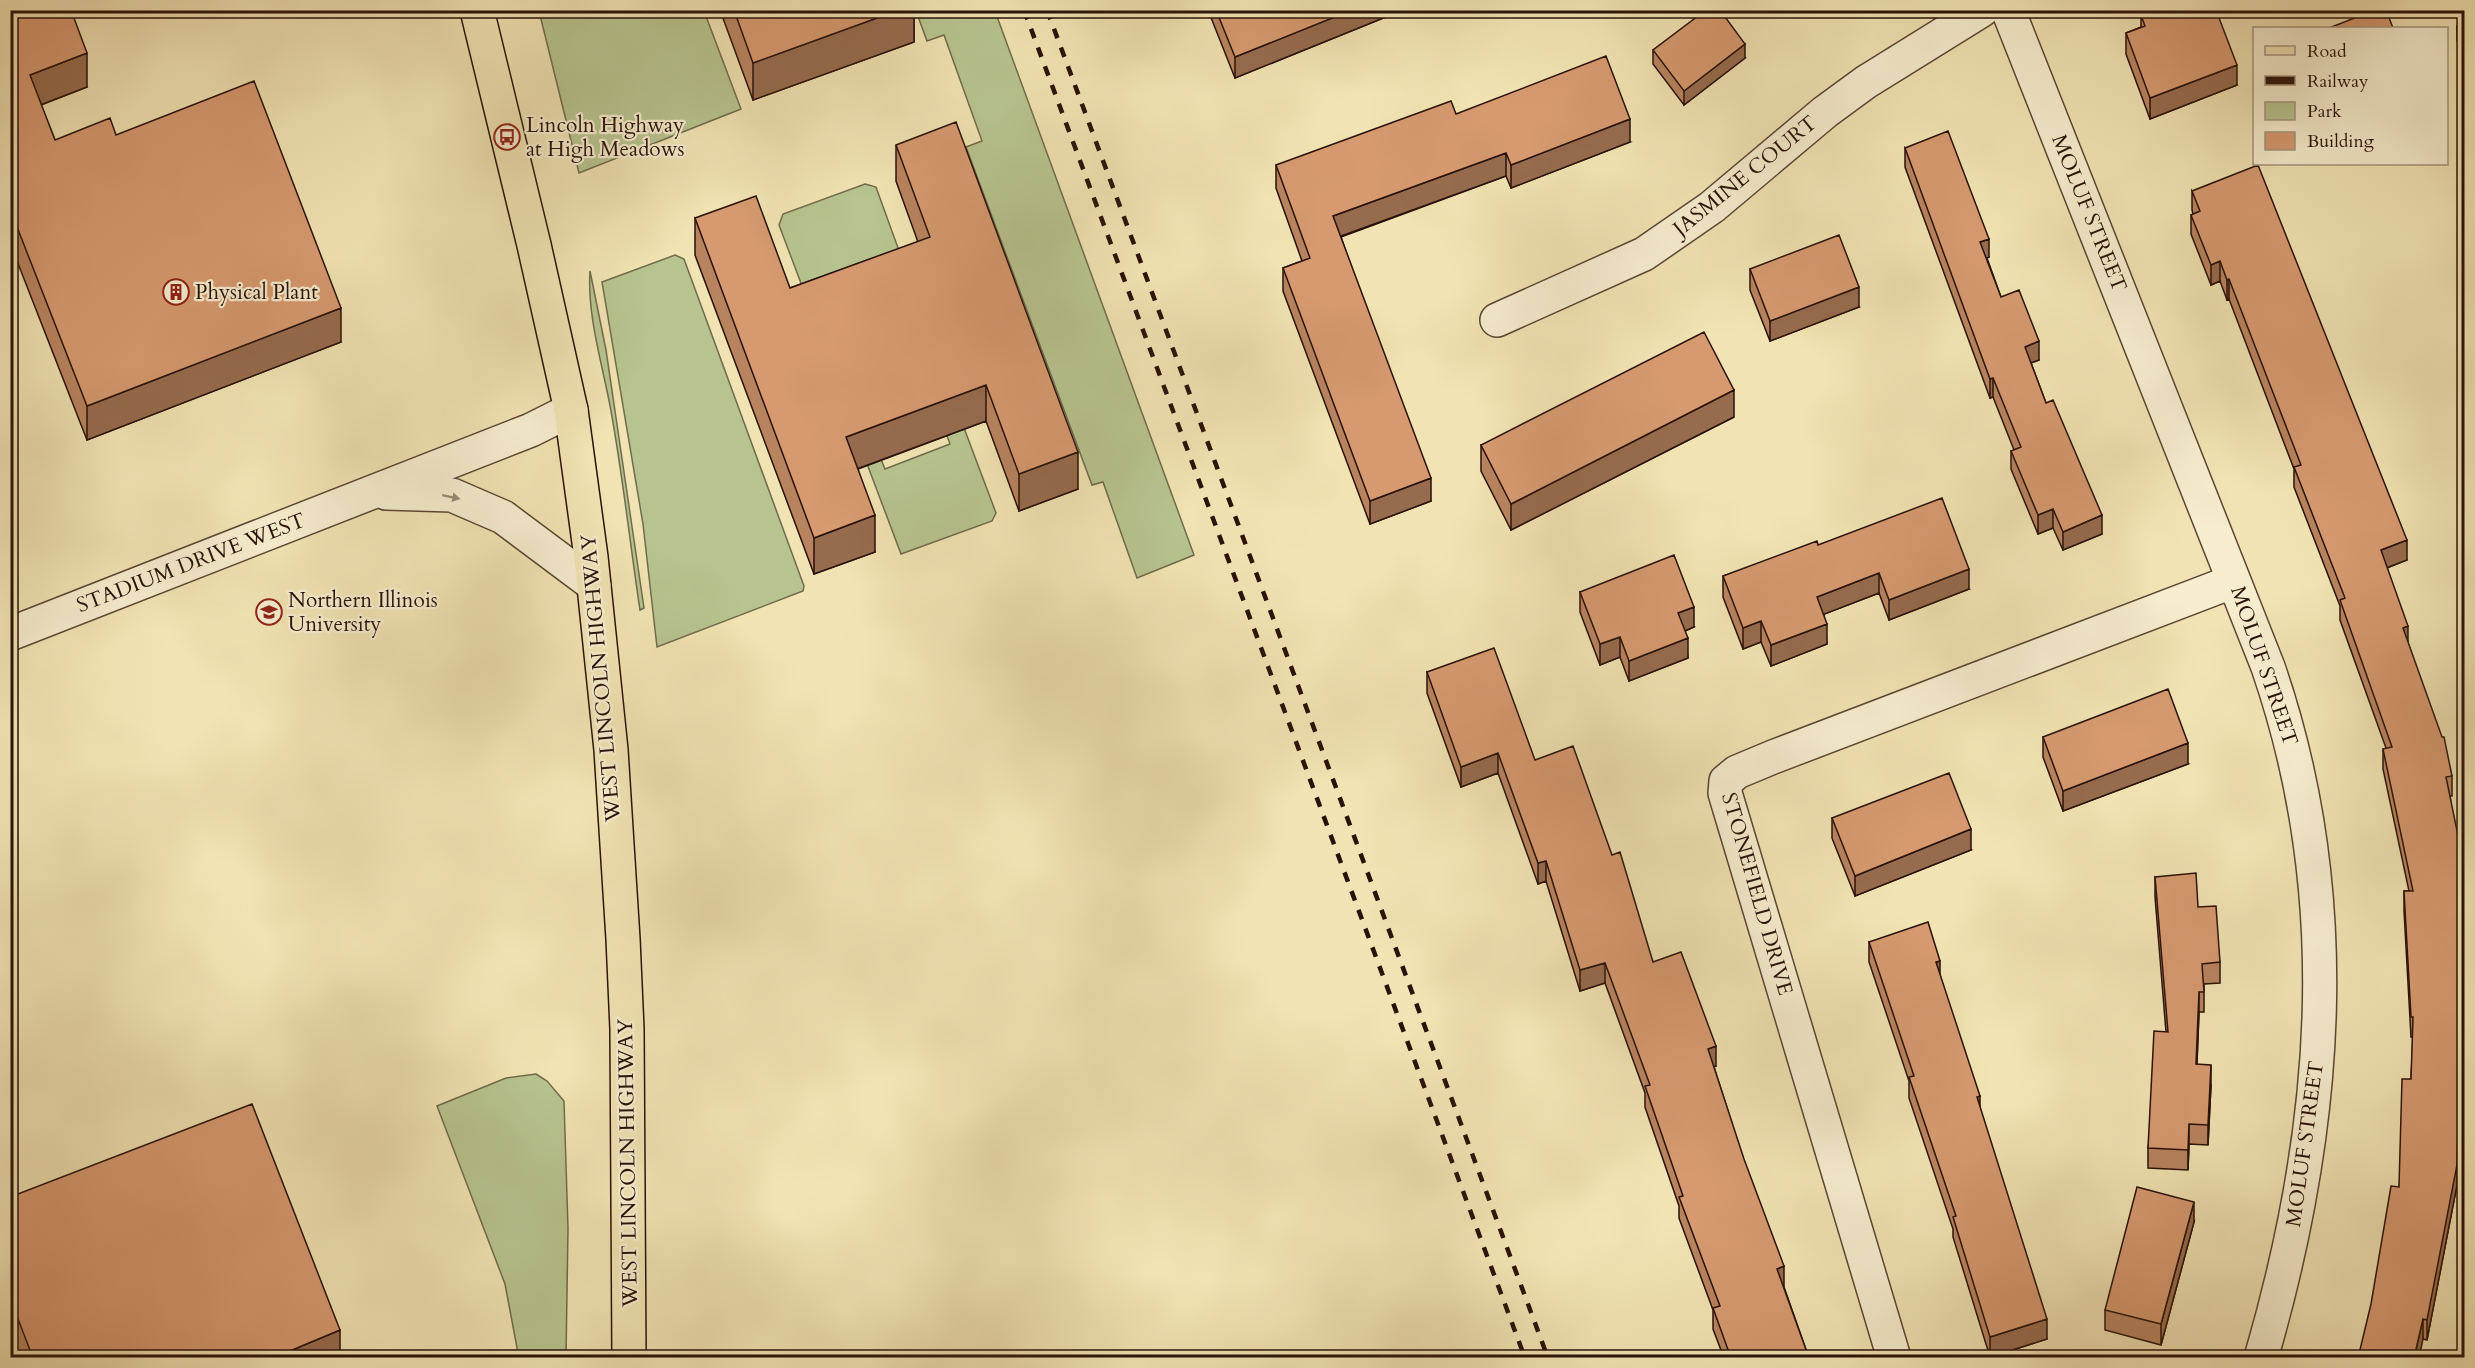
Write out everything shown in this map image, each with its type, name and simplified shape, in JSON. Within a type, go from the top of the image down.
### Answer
[{"type":"main road","name":"WEST LINCOLN HIGHWAY","points":[[477,10],[571,410],[594,585],[611,750],[627,1017],[629,1358]]},
{"type":"street","name":"JASMINE COURT","points":[[1497,320],[1644,254],[1712,207],[1825,112],[1866,82],[1982,10]]},
{"type":"street","name":"MOLUF STREET","points":[[2008,10],[2234,581],[2285,716],[2296,757],[2316,885],[2319,972],[2318,1077],[2304,1185],[2277,1304],[2261,1358]]},
{"type":"street","name":"STADIUM DRIVE WEST","points":[[10,634],[531,430],[571,410]]},
{"type":"street","name":"STADIUM DRIVE WEST","points":[[372,493],[452,495],[503,517],[594,585]]},
{"type":"street","name":"STONEFIELD DRIVE","points":[[1894,1358],[1725,793],[1725,781],[1737,772],[1773,757],[2234,581]]},
{"type":"green space","points":[[539,11],[704,11],[741,109],[579,173]]},
{"type":"green space","points":[[916,11],[995,11],[1194,555],[1137,578],[1103,482],[1092,485],[966,147],[982,141],[944,35],[927,41]]},
{"type":"green space","points":[[865,184],[876,187],[923,317],[827,352],[779,225],[783,214]]},
{"type":"green space","points":[[675,255],[684,259],[804,586],[803,591],[657,647],[643,524],[602,282]]},
{"type":"green space","points":[[590,271],[606,350],[644,608],[640,610],[615,436],[593,324]]},
{"type":"green space","points":[[949,388],[996,513],[992,521],[901,554],[852,424],[865,419],[885,469],[950,444],[932,395]]},
{"type":"green space","points":[[536,1074],[547,1081],[564,1101],[568,1228],[566,1357],[515,1357],[518,1353],[505,1284],[437,1106],[506,1078]]},
{"type":"building","name":"Physical Plant","points":[[38,10],[71,10],[87,53],[30,75],[55,140],[110,118],[116,135],[254,81],[341,308],[87,406],[10,209],[10,21]]},
{"type":"building","points":[[734,10],[899,10],[753,63]]},
{"type":"building","points":[[1216,10],[1352,10],[1235,57]]},
{"type":"building","points":[[1706,10],[1720,10],[1745,44],[1684,91],[1653,50]]},
{"type":"building","points":[[2154,10],[2216,10],[2237,65],[2150,98],[2126,33],[2145,26],[2141,15]]},
{"type":"building","points":[[2375,10],[2386,10],[2393,27],[2332,27]]},
{"type":"building","points":[[2464,23],[2464,48],[2457,26]]},
{"type":"building","points":[[1606,56],[1630,119],[1511,165],[1506,153],[1333,216],[1431,478],[1370,501],[1283,268],[1310,258],[1276,165],[1451,101],[1456,114]]},
{"type":"building","points":[[956,122],[1078,452],[1019,474],[986,385],[846,437],[875,515],[814,538],[695,218],[756,196],[790,288],[930,237],[896,145]]},
{"type":"building","points":[[1948,131],[1989,239],[1980,242],[2001,297],[2019,290],[2039,341],[2025,347],[2046,403],[2053,400],[2102,515],[2063,532],[2053,509],[2038,515],[2011,451],[2021,447],[1993,378],[1990,379],[1905,148]]},
{"type":"building","points":[[2258,165],[2407,540],[2381,550],[2408,626],[2403,628],[2442,737],[2444,737],[2452,776],[2446,777],[2462,855],[2464,1081],[2459,1081],[2457,1165],[2427,1320],[2423,1319],[2414,1358],[2358,1358],[2371,1304],[2391,1186],[2399,1187],[2402,1079],[2411,1079],[2413,1017],[2411,1017],[2404,891],[2413,891],[2383,749],[2392,747],[2340,600],[2345,598],[2294,467],[2301,465],[2229,279],[2227,280],[2220,261],[2211,265],[2191,215],[2200,211],[2192,191]]},
{"type":"building","points":[[1839,235],[1859,287],[1770,321],[1750,269]]},
{"type":"building","points":[[1704,332],[1734,390],[1511,504],[1481,445]]},
{"type":"building","points":[[1942,498],[1969,569],[1889,600],[1879,573],[1817,597],[1827,624],[1771,645],[1761,621],[1743,628],[1723,576],[1817,541],[1818,545]]},
{"type":"building","points":[[1674,555],[1694,607],[1678,613],[1688,638],[1629,661],[1620,637],[1600,644],[1580,592]]},
{"type":"building","points":[[1494,648],[1535,760],[1573,746],[1612,855],[1620,852],[1653,962],[1681,952],[1716,1046],[1708,1049],[1744,1159],[1784,1266],[1777,1269],[1809,1358],[1731,1358],[1713,1308],[1720,1306],[1679,1197],[1683,1196],[1645,1086],[1650,1085],[1605,963],[1580,970],[1546,861],[1538,863],[1498,753],[1461,767],[1427,672]]},
{"type":"building","points":[[2168,689],[2188,743],[2063,791],[2043,737]]},
{"type":"building","points":[[1949,773],[1971,829],[1855,876],[1832,818]]},
{"type":"building","points":[[2196,873],[2198,907],[2216,906],[2220,962],[2202,964],[2204,992],[2199,992],[2196,1064],[2211,1065],[2208,1125],[2189,1124],[2188,1150],[2148,1148],[2154,1031],[2168,1032],[2155,877]]},
{"type":"building","points":[[1928,922],[1940,961],[1936,962],[1980,1096],[1977,1097],[2047,1319],[1990,1337],[1953,1217],[1956,1216],[1909,1077],[1914,1076],[1869,942]]},
{"type":"building","points":[[252,1104],[340,1330],[273,1358],[33,1358],[10,1298],[10,1197]]},
{"type":"building","points":[[2137,1187],[2194,1202],[2161,1324],[2105,1310]]},
{"type":"railway","points":[[1024,10],[1525,1358]]},
{"type":"railway","points":[[1047,10],[1548,1358]]},
{"type":"place","name":"Lincoln Highway at High Meadows","points":[[507,137]]},
{"type":"place","name":"Physical Plant","points":[[176,292]]},
{"type":"place","name":"Northern Illinois University","points":[[269,612]]}]
